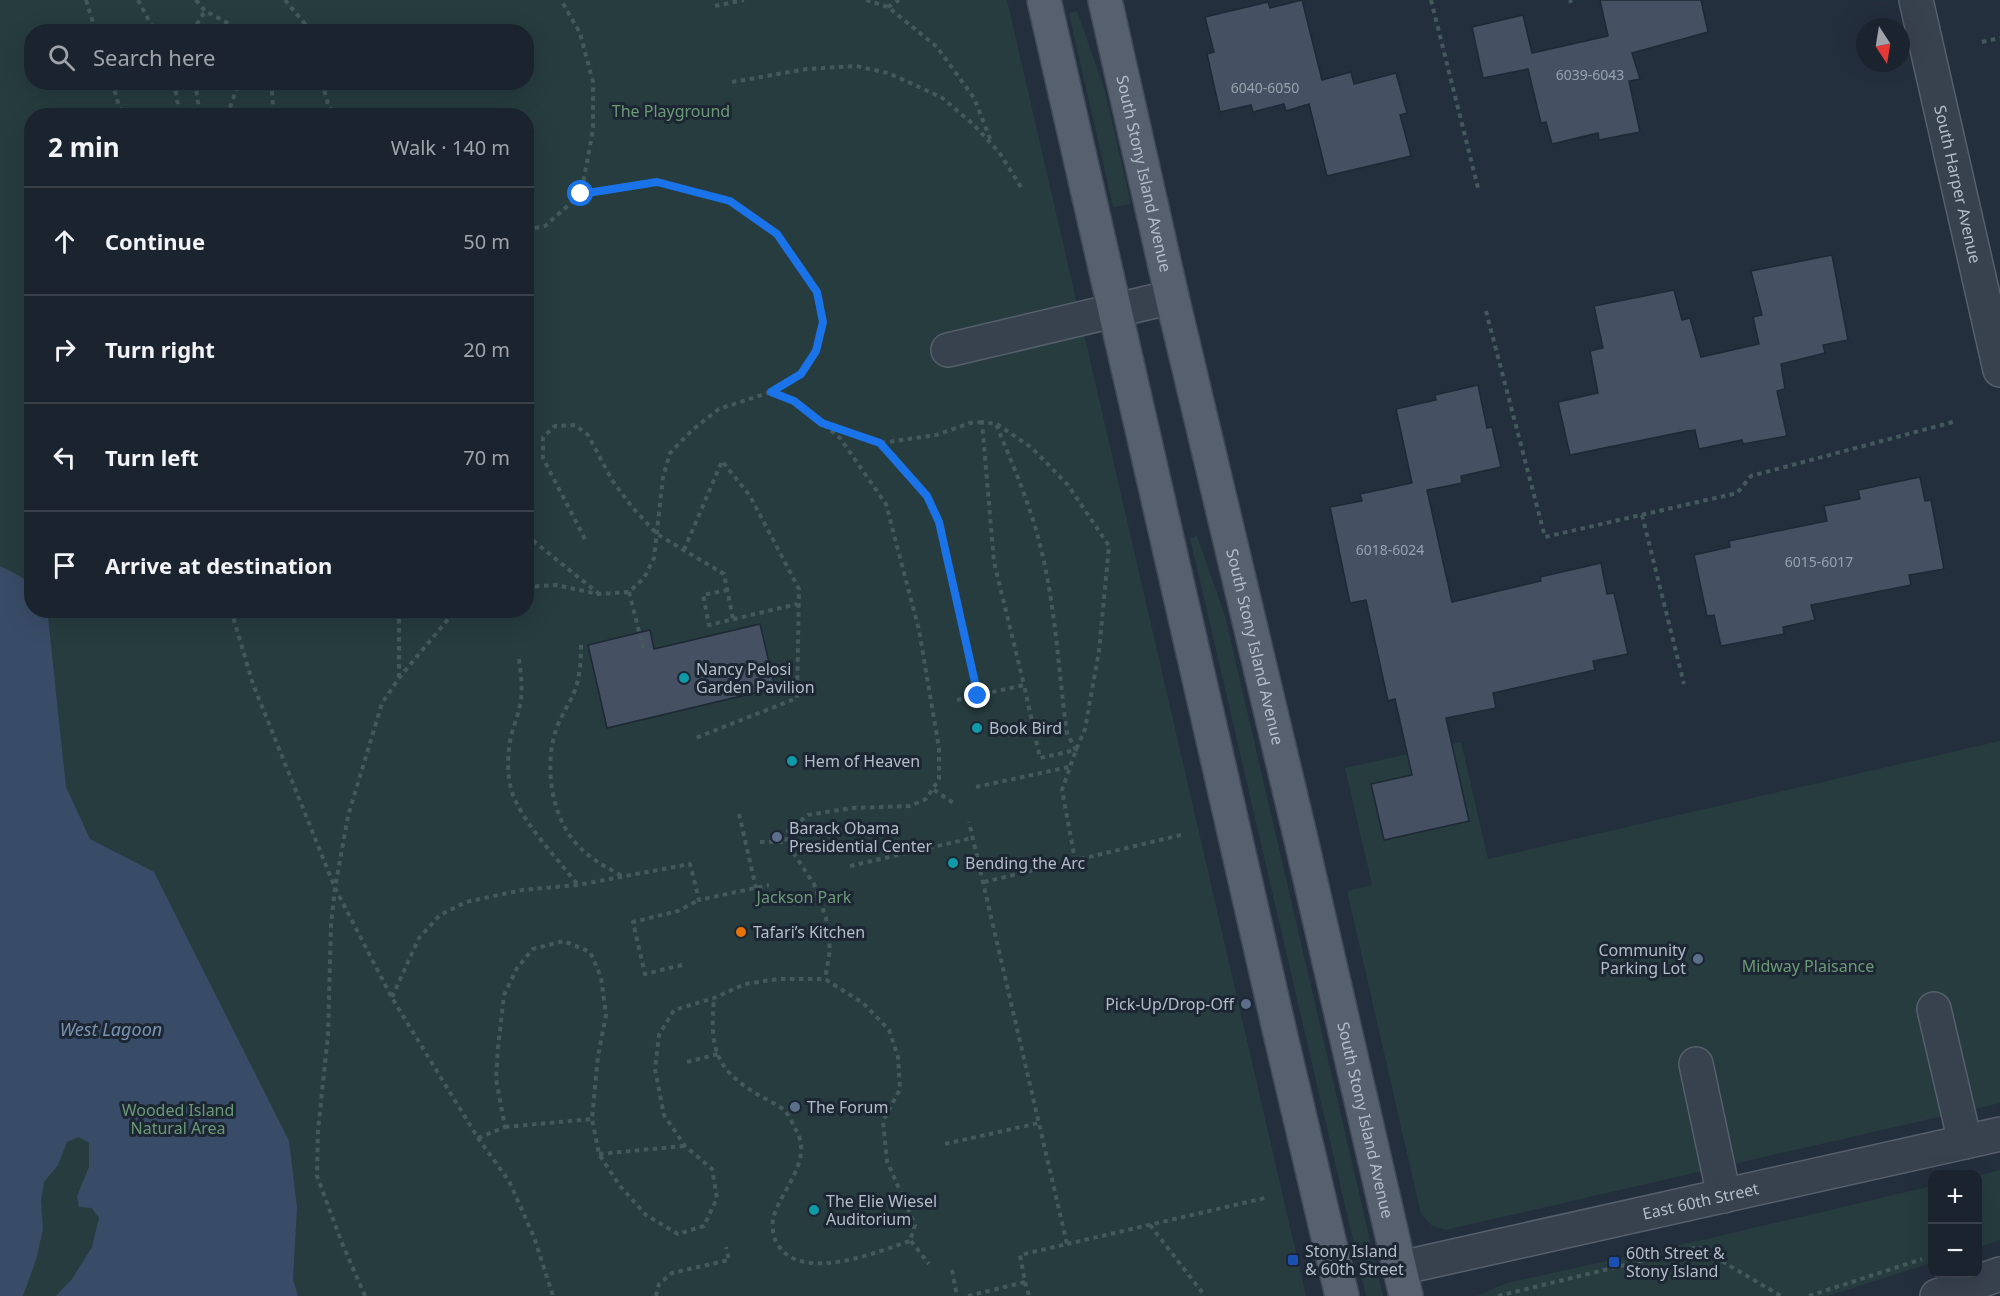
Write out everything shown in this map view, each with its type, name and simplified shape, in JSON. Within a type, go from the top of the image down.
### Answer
[{"type":"main road","points":[[1044,0],[1342,1296]]},
{"type":"main road","name":"South Stony Island Avenue","points":[[1105,0],[1172,297],[1403,1282]]},
{"type":"street","name":"South Harper Avenue","points":[[1916,0],[2000,370]]},
{"type":"street","points":[[948,350],[1172,297]]},
{"type":"street","points":[[1934,1009],[1965,1142]]},
{"type":"street","points":[[1696,1064],[1724,1196]]},
{"type":"street","name":"East 60th Street","points":[[1403,1282],[1724,1196],[2000,1134]]},
{"type":"street","points":[[1937,1296],[2000,1274]]},
{"type":"path","points":[[86,0],[94,24]]},
{"type":"path","points":[[138,0],[152,24]]},
{"type":"path","points":[[196,0],[205,11],[230,24]]},
{"type":"path","points":[[285,0],[305,24]]},
{"type":"path","points":[[561,0],[580,33],[593,82],[593,130],[581,194]]},
{"type":"path","points":[[715,6],[744,0]]},
{"type":"path","points":[[866,0],[888,7],[937,47],[974,98],[992,144]]},
{"type":"path","points":[[888,7],[899,0]]},
{"type":"path","points":[[1431,0],[1478,188]]},
{"type":"path","points":[[197,24],[205,11]]},
{"type":"path","points":[[1982,42],[2000,38]]},
{"type":"path","points":[[732,82],[807,69],[856,66],[888,73],[940,97],[972,123],[999,152],[1021,187]]},
{"type":"path","points":[[114,90],[120,108]]},
{"type":"path","points":[[175,90],[179,108]]},
{"type":"path","points":[[196,90],[199,108]]},
{"type":"path","points":[[230,108],[236,90]]},
{"type":"path","points":[[272,90],[273,108]]},
{"type":"path","points":[[324,90],[330,108]]},
{"type":"path","points":[[534,228],[545,225],[581,194],[657,182],[730,201],[777,234],[817,292],[823,322],[816,351],[801,374],[771,392],[719,409],[692,430],[670,453],[663,477],[654,558],[644,578],[629,592],[598,594],[556,585],[534,586]]},
{"type":"path","points":[[1486,311],[1545,537],[1737,494],[1750,476],[1953,422]]},
{"type":"path","points":[[771,392],[794,401],[840,438],[886,504],[919,630],[939,748],[939,779],[926,800],[910,806],[852,808],[808,815],[788,831],[786,842],[814,884],[826,918],[830,950],[825,979]]},
{"type":"path","points":[[982,422],[994,562],[1040,758],[1076,750]]},
{"type":"path","points":[[822,423],[880,443],[936,435],[970,423],[996,424],[1032,448],[1068,485],[1109,546],[1097,662],[1085,729],[1062,790],[1075,860]]},
{"type":"path","points":[[996,424],[1024,494],[1040,544],[1054,616],[1067,733],[1076,750]]},
{"type":"path","points":[[585,539],[543,458],[543,437],[555,426],[574,425],[588,435],[612,480],[632,507],[657,534],[724,574],[734,619]]},
{"type":"path","points":[[880,443],[927,496],[939,522],[978,696]]},
{"type":"path","points":[[684,550],[722,461],[750,496],[799,589],[797,604],[798,698],[693,739]]},
{"type":"path","points":[[1642,515],[1684,684]]},
{"type":"path","points":[[534,542],[598,594]]},
{"type":"path","points":[[728,590],[703,595],[709,625],[797,604]]},
{"type":"path","points":[[629,592],[644,651]]},
{"type":"path","points":[[233,618],[254,684],[335,888],[392,998],[478,1138],[509,1181],[534,1237],[552,1296]]},
{"type":"path","points":[[399,618],[399,678]]},
{"type":"path","points":[[365,1296],[317,1176],[318,1130],[327,1035],[331,925],[335,888],[348,816],[382,703],[399,678],[449,618]]},
{"type":"path","points":[[581,645],[581,664],[575,690],[557,728],[550,755],[553,787],[558,813],[573,840],[592,859],[622,876]]},
{"type":"path","points":[[519,659],[522,686],[509,750],[509,774],[514,798],[538,835],[578,885]]},
{"type":"path","points":[[957,700],[1024,685]]},
{"type":"path","points":[[976,787],[1070,767]]},
{"type":"path","points":[[934,789],[955,804]]},
{"type":"path","points":[[739,814],[756,888]]},
{"type":"path","points":[[969,822],[1067,1244]]},
{"type":"path","points":[[984,882],[1181,835]]},
{"type":"path","points":[[850,866],[972,837]]},
{"type":"path","points":[[760,842],[786,842]]},
{"type":"path","points":[[392,998],[419,938],[440,915],[466,902],[522,890],[578,885],[690,864],[699,900]]},
{"type":"path","points":[[682,965],[645,974],[633,922],[678,911],[699,900],[769,885]]},
{"type":"path","points":[[505,1127],[496,1079],[504,995],[517,968],[533,949],[564,941],[590,952],[601,977],[606,1015],[598,1056],[592,1119],[599,1154],[620,1186],[645,1215],[678,1234],[704,1226],[717,1197],[712,1169],[685,1146],[664,1115],[655,1069],[658,1035],[674,1010],[714,998],[745,984],[778,979],[825,979],[863,1003],[889,1030],[898,1056],[900,1089],[883,1121],[887,1161],[915,1225],[910,1241]]},
{"type":"path","points":[[714,998],[711,1030],[713,1043],[723,1065],[739,1083],[784,1110],[798,1133],[801,1153],[795,1173],[773,1220],[774,1239],[783,1253],[804,1263],[835,1263],[910,1241]]},
{"type":"path","points":[[687,1062],[718,1054]]},
{"type":"path","points":[[478,1138],[505,1127],[592,1119]]},
{"type":"path","points":[[945,1144],[1039,1123]]},
{"type":"path","points":[[599,1154],[685,1146]]},
{"type":"path","points":[[1029,1296],[1020,1255],[1265,1198]]},
{"type":"path","points":[[1150,1225],[1205,1296]]},
{"type":"path","points":[[910,1241],[929,1264]]},
{"type":"path","points":[[656,1296],[659,1284],[672,1273],[729,1260],[726,1247]]},
{"type":"path","points":[[1498,1296],[1698,1248],[1781,1296]]},
{"type":"path","points":[[1809,1296],[1928,1256]]},
{"type":"path","points":[[952,1270],[957,1296]]},
{"type":"path","points":[[968,1296],[1025,1282]]},
{"type":"green space","name":"Jackson Park","points":[[0,0],[1007,0],[1306,1296],[0,1296]]},
{"type":"green space","points":[[1077,11],[1105,91],[1131,204],[1113,207],[1069,13]]},
{"type":"green space","points":[[1197,536],[1225,616],[1383,1296],[1366,1296],[1190,538]]},
{"type":"green space","name":"Midway Plaisance","points":[[2000,741],[2000,1103],[1445,1230],[1431,1225],[1421,1214],[1347,891],[1372,885],[1345,768],[1461,742],[1488,859]]},
{"type":"green space","points":[[2000,1170],[2000,1240],[1982,1247],[1982,1224],[1982,1175]]},
{"type":"green space","points":[[1928,1187],[1928,1264],[1827,1296],[1477,1296],[1507,1283]]},
{"type":"water","name":"West Lagoon","points":[[0,566],[24,580],[24,618],[48,618],[66,787],[90,839],[154,872],[289,1141],[297,1207],[293,1279],[298,1296],[56,1296],[72,1279],[92,1247],[99,1218],[92,1208],[79,1207],[77,1196],[89,1167],[89,1143],[79,1137],[67,1142],[58,1165],[44,1182],[41,1201],[43,1229],[36,1260],[23,1296],[0,1296]]},
{"type":"building","points":[[1302,0],[1322,80],[1351,72],[1354,84],[1396,73],[1407,113],[1400,115],[1411,156],[1327,176],[1309,104],[1286,111],[1284,104],[1253,112],[1251,105],[1220,112],[1207,54],[1214,52],[1205,17],[1268,2],[1270,8]]},
{"type":"building","points":[[1600,0],[1701,0],[1708,32],[1632,53],[1640,79],[1629,81],[1640,132],[1599,140],[1598,133],[1552,144],[1546,122],[1541,123],[1528,69],[1483,78],[1472,27],[1523,15],[1532,53],[1608,36]]},
{"type":"building","points":[[1832,255],[1848,340],[1823,345],[1825,353],[1781,364],[1785,389],[1777,391],[1787,436],[1743,444],[1742,440],[1699,449],[1695,430],[1570,455],[1558,402],[1598,393],[1590,351],[1603,348],[1594,306],[1674,290],[1682,320],[1690,318],[1701,357],[1759,344],[1753,317],[1762,315],[1751,271]]},
{"type":"building","points":[[1478,385],[1487,428],[1492,427],[1501,467],[1461,476],[1462,483],[1427,490],[1452,602],[1541,581],[1540,577],[1601,563],[1607,594],[1614,593],[1628,654],[1593,661],[1595,670],[1493,693],[1496,708],[1446,718],[1469,821],[1384,840],[1371,784],[1412,775],[1395,699],[1388,701],[1366,600],[1350,603],[1330,507],[1362,501],[1360,494],[1412,483],[1396,409],[1436,400],[1435,395]]},
{"type":"building","points":[[1920,477],[1925,501],[1931,500],[1944,569],[1909,575],[1911,585],[1811,605],[1815,620],[1783,627],[1784,634],[1721,646],[1714,615],[1707,616],[1694,555],[1730,547],[1729,541],[1827,521],[1824,506],[1860,499],[1858,490]]},
{"type":"building","name":"Nancy Pelosi Garden Pavilion","points":[[760,624],[775,688],[607,728],[588,645],[650,630],[654,649]]},
{"type":"place","name":"Nancy Pelosi Garden Pavilion","points":[[684,678]]},
{"type":"place","name":"Book Bird","points":[[977,728]]},
{"type":"place","name":"Hem of Heaven","points":[[792,761]]},
{"type":"place","name":"Barack Obama Presidential Center","points":[[777,837]]},
{"type":"place","name":"Bending the Arc","points":[[953,863]]},
{"type":"place","name":"Tafari’s Kitchen","points":[[741,932]]},
{"type":"place","name":"Community Parking Lot","points":[[1698,959]]},
{"type":"place","name":"Pick-Up/Drop-Off","points":[[1246,1004]]},
{"type":"place","name":"The Forum","points":[[795,1107]]},
{"type":"place","name":"The Elie Wiesel Auditorium","points":[[814,1210]]},
{"type":"place","name":"Stony Island & 60th Street","points":[[1293,1260]]},
{"type":"place","name":"60th Street & Stony Island","points":[[1614,1262]]},
{"type":"route","points":[[581,194],[657,182],[730,201],[777,234],[817,292],[823,322],[816,351],[801,374],[771,392],[794,401],[822,423],[880,443],[927,496],[939,522],[978,696]]},
{"type":"park label","name":"The Playground","points":[[671,111]]},
{"type":"park label","name":"Wooded Island Natural Area","points":[[178,1119]]}]
